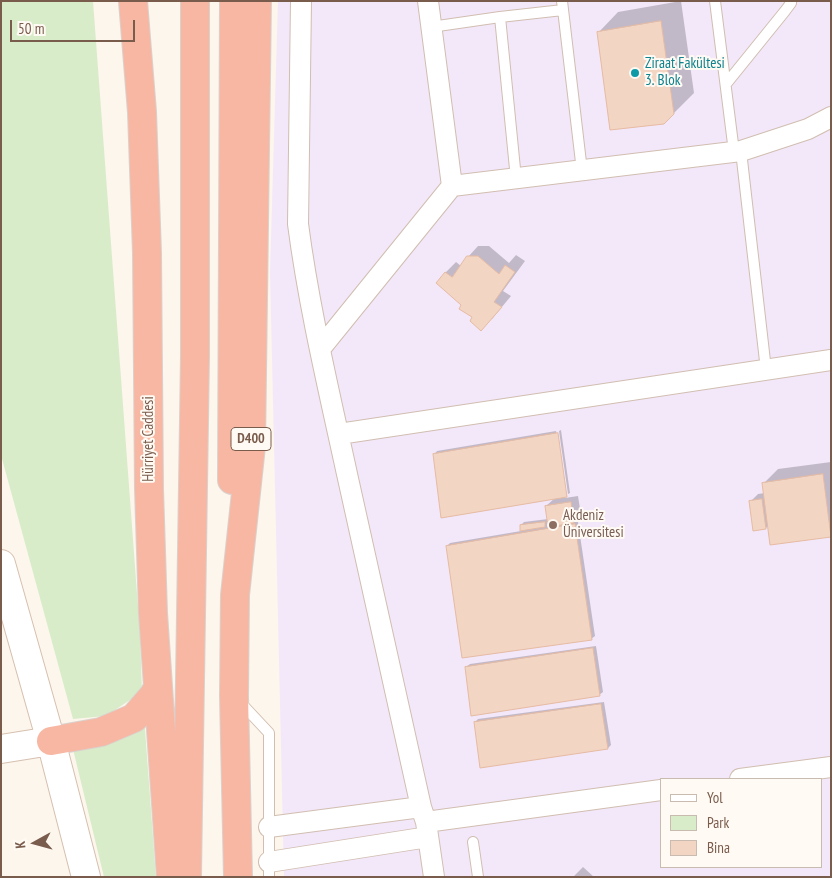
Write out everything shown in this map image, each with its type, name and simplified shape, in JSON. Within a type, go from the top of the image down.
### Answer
[{"type":"highway","name":"Hürriyet Caddesi","points":[[133,1],[142,112],[146,234],[149,489],[153,613],[171,877]]},
{"type":"highway","points":[[187,877],[195,356],[195,1]]},
{"type":"highway","points":[[234,1],[232,360],[234,596]]},
{"type":"highway","name":"D400","points":[[238,877],[234,596],[251,446],[257,1]]},
{"type":"highway","points":[[51,741],[100,732],[134,718],[158,688]]},
{"type":"street","points":[[301,1],[298,224],[303,258],[320,349],[425,822],[434,877]]},
{"type":"street","points":[[428,1],[452,186]]},
{"type":"street","points":[[320,349],[452,186],[738,151],[808,129],[831,117]]},
{"type":"street","points":[[339,434],[831,360]]},
{"type":"street","points":[[1,564],[51,741],[86,877]]},
{"type":"street","points":[[1,749],[51,741]]},
{"type":"street","points":[[748,778],[831,767]]},
{"type":"street","points":[[269,827],[425,822],[660,790]]},
{"type":"street","points":[[269,869],[425,822]]},
{"type":"lane","points":[[715,1],[726,84],[738,151],[766,370]]},
{"type":"lane","points":[[726,84],[785,11],[791,3],[790,1]]},
{"type":"lane","points":[[431,27],[562,6],[582,171]]},
{"type":"lane","points":[[500,17],[516,179]]},
{"type":"lane","points":[[234,696],[269,733],[269,869]]},
{"type":"lane","points":[[473,842],[478,877]]},
{"type":"shaded area","name":"Akdeniz Üniversitesi","points":[[278,1],[831,1],[831,877],[284,877],[270,272]]},
{"type":"green space","points":[[1,1],[93,1],[140,634],[142,692],[106,716],[73,719],[1,455]]},
{"type":"green space","points":[[144,716],[156,877],[104,877],[72,745]]},
{"type":"building","name":"Ziraat Fakültesi 3. Blok","points":[[661,21],[674,114],[664,124],[610,130],[597,32]]},
{"type":"building","points":[[467,256],[478,256],[499,274],[505,265],[515,272],[494,302],[502,307],[481,331],[470,321],[472,317],[459,309],[461,305],[436,283],[445,272],[452,277]]},
{"type":"building","points":[[558,433],[567,497],[441,518],[433,454]]},
{"type":"building","points":[[823,474],[831,537],[770,545],[762,483]]},
{"type":"building","points":[[762,499],[766,529],[753,531],[749,501]]},
{"type":"building","points":[[571,502],[574,523],[548,527],[545,506]]},
{"type":"building","points":[[545,522],[545,527],[520,531],[520,525]]},
{"type":"building","points":[[575,524],[592,640],[462,658],[446,546]]},
{"type":"building","points":[[593,648],[600,696],[471,716],[465,667]]},
{"type":"building","points":[[601,704],[608,749],[480,768],[474,722]]},
{"type":"place","name":"Ziraat Fakültesi 3. Blok","points":[[635,73]]},
{"type":"place","name":"Akdeniz Üniversitesi","points":[[553,525]]}]
